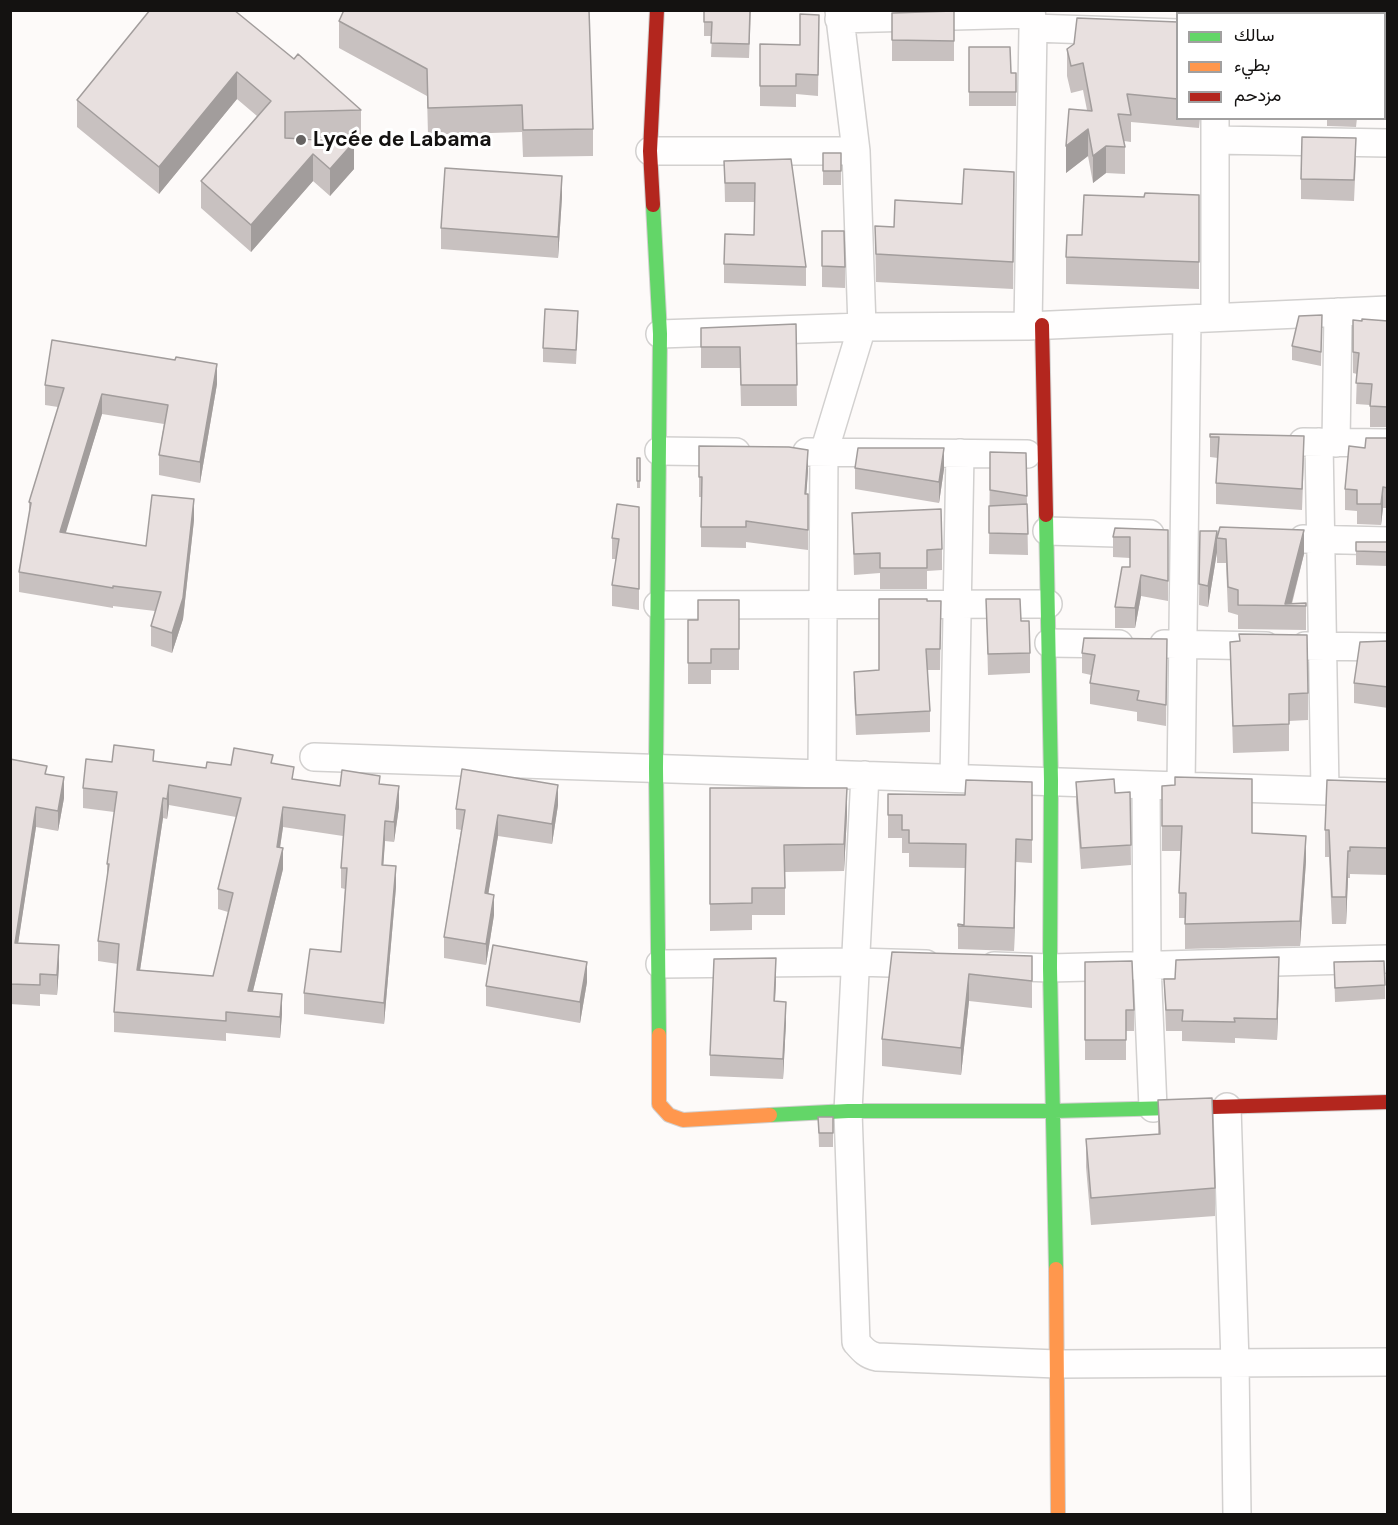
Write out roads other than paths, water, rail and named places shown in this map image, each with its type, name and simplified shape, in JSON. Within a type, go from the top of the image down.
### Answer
[{"type":"street","points":[[657,10],[650,151],[660,334],[656,768],[660,964],[659,1104],[663,1111],[671,1117],[682,1120],[848,1111],[1054,1111],[1388,1102]]},
{"type":"street","points":[[822,774],[824,452],[862,327],[856,151],[839,15],[1032,17],[1176,33]]},
{"type":"street","points":[[1032,17],[1035,326],[1045,454],[1047,531],[1051,781],[1050,968],[1054,1111],[1058,1515]]},
{"type":"street","points":[[1215,318],[1215,129],[1388,143]]},
{"type":"street","points":[[650,151],[856,151]]},
{"type":"street","points":[[660,334],[862,327],[1035,326],[1388,310]]},
{"type":"street","points":[[1325,790],[1321,539],[1338,312]]},
{"type":"street","points":[[1181,786],[1182,645],[1195,536],[1196,438],[1186,319]]},
{"type":"street","points":[[1274,441],[1388,443]]},
{"type":"street","points":[[659,451],[1045,454]]},
{"type":"street","points":[[954,778],[960,453]]},
{"type":"street","points":[[1047,531],[1195,536]]},
{"type":"street","points":[[1275,538],[1388,541]]},
{"type":"street","points":[[658,605],[1048,604]]},
{"type":"street","points":[[1048,643],[1388,647]]},
{"type":"street","points":[[314,757],[1388,793]]},
{"type":"street","points":[[865,775],[848,1111],[856,1342],[864,1351],[870,1356],[877,1357],[1057,1364],[1388,1362]]},
{"type":"street","points":[[1146,784],[1147,965],[1153,1108]]},
{"type":"street","points":[[660,964],[855,962],[1050,968],[1388,959]]},
{"type":"street","points":[[1227,1107],[1237,1515]]},
{"type":"place","name":"Lycée de Labama","points":[[301,140]]}]
